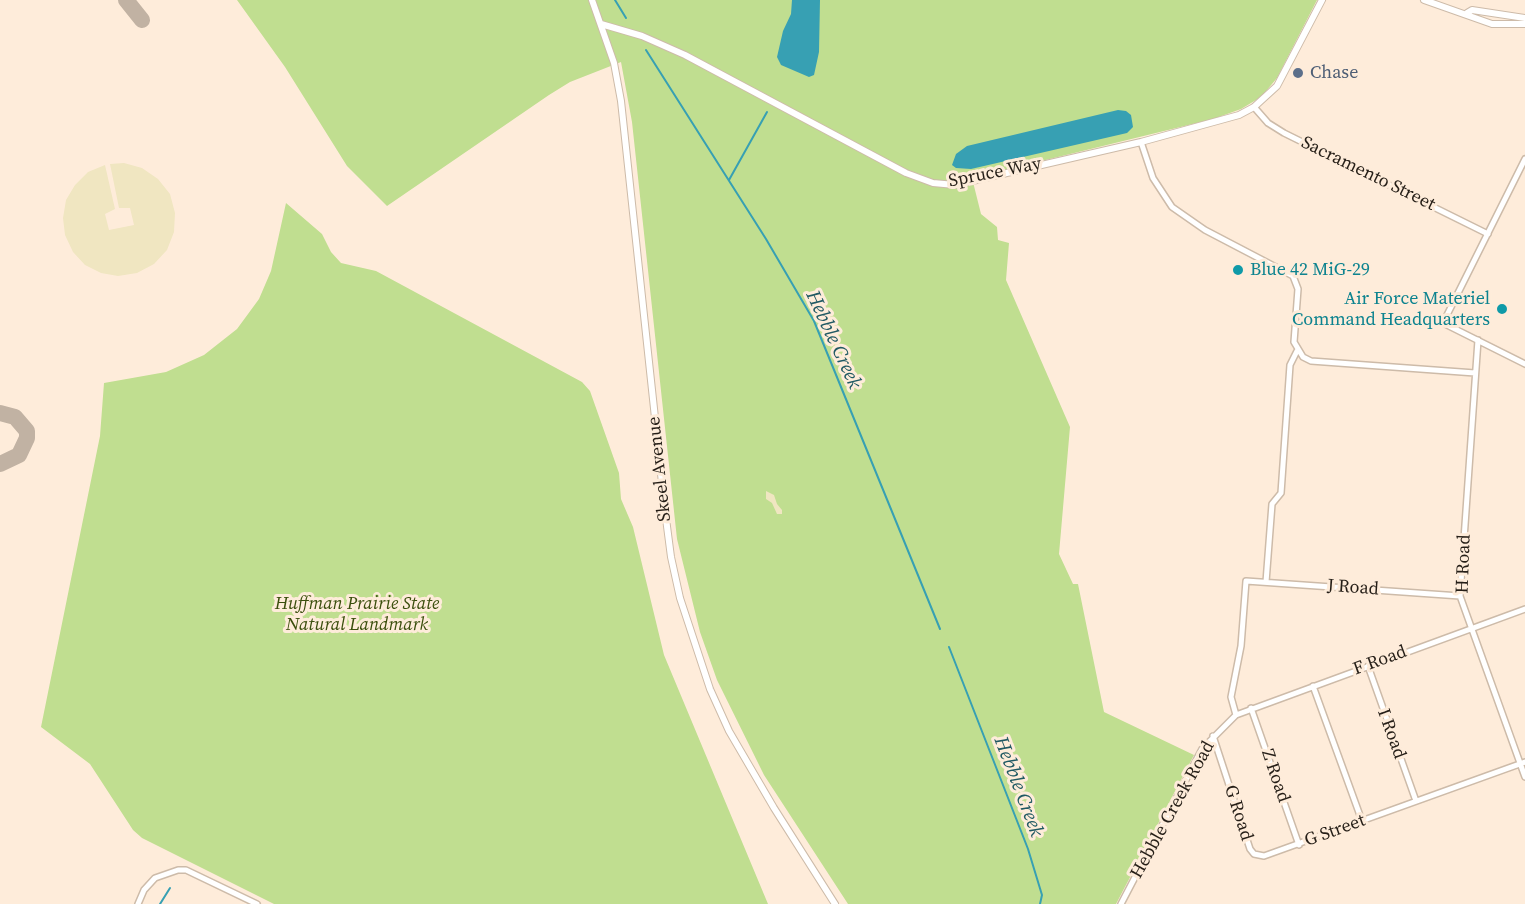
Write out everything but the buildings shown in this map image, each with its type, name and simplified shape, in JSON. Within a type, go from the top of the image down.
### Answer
[{"type":"street","name":"Skeel Avenue","points":[[592,0],[614,63],[626,134],[665,511],[671,557],[680,598],[710,689],[729,731],[774,808],[835,904]]},
{"type":"street","name":"Spruce Way","points":[[602,24],[664,45],[906,173],[933,183],[955,184],[1142,142],[1239,115],[1254,107],[1277,86],[1322,0]]},
{"type":"street","points":[[1424,0],[1467,13],[1471,10],[1525,18]]},
{"type":"street","points":[[1467,13],[1468,18],[1492,24],[1525,24]]},
{"type":"street","name":"Sacramento Street","points":[[1254,107],[1268,123],[1284,133],[1488,234]]},
{"type":"street","points":[[1142,142],[1153,178],[1172,207],[1205,230],[1293,276],[1298,289],[1294,342],[1297,351],[1311,361],[1475,373]]},
{"type":"street","points":[[1525,159],[1443,323],[1525,364]]},
{"type":"street","name":"H Road","points":[[1478,340],[1460,596],[1523,763],[1525,777]]},
{"type":"street","points":[[1266,582],[1272,504],[1281,493],[1290,365],[1297,351]]},
{"type":"street","name":"J Road","points":[[1236,715],[1231,697],[1241,646],[1246,580],[1460,596]]},
{"type":"street","name":"F Road","points":[[1236,715],[1525,609]]},
{"type":"street","name":"I Road","points":[[1368,666],[1416,801]]},
{"type":"street","points":[[1313,686],[1362,821]]},
{"type":"street","name":"Z Road","points":[[1251,708],[1299,844]]},
{"type":"street","name":"Hebble Creek Road","points":[[1121,904],[1202,748],[1236,715]]},
{"type":"street","name":"G Road","points":[[1213,736],[1250,849],[1254,854]]},
{"type":"street","points":[[1416,801],[1523,763]]},
{"type":"street","name":"G Street","points":[[1254,854],[1264,856],[1416,801]]},
{"type":"street","points":[[138,903],[155,878],[169,871],[186,870],[257,904]]},
{"type":"green space","points":[[237,0],[1317,0],[1277,78],[1261,97],[1241,109],[1213,119],[972,178],[981,214],[997,227],[998,240],[1009,243],[1006,280],[1070,427],[1059,554],[1073,584],[1078,584],[1104,712],[1194,755],[1116,904],[848,904],[764,775],[717,680],[700,632],[677,539],[632,122],[621,62],[570,82],[387,206],[347,166],[285,67]]},
{"type":"green space","name":"Huffman Prairie State Natural Landmark","points":[[286,203],[322,234],[331,252],[341,263],[376,271],[582,382],[590,391],[619,473],[621,499],[633,527],[664,655],[768,904],[274,904],[142,838],[133,830],[90,764],[41,727],[100,436],[104,383],[166,372],[204,355],[237,329],[259,299],[271,271]]},
{"type":"sand","points":[[124,163],[142,168],[158,179],[170,194],[175,213],[174,232],[167,250],[154,264],[137,273],[118,276],[101,273],[85,265],[73,252],[65,235],[63,218],[66,200],[75,185],[88,172],[105,165],[115,209],[105,214],[109,230],[134,225],[130,208],[119,208],[110,164]]},
{"type":"sand","points":[[766,491],[774,495],[782,514],[777,514],[772,503],[766,499]]},
{"type":"water","points":[[792,0],[820,0],[819,52],[814,75],[809,77],[781,65],[777,57],[783,31],[791,14]]},
{"type":"water","points":[[1118,110],[1126,111],[1131,115],[1133,127],[1127,133],[971,169],[956,168],[952,165],[956,154],[967,146]]},
{"type":"waterway","name":"Hebble Creek","points":[[615,0],[626,18]]},
{"type":"waterway","name":"Hebble Creek","points":[[646,50],[766,239],[814,321],[940,629]]},
{"type":"waterway","points":[[729,180],[767,112]]},
{"type":"waterway","name":"Hebble Creek","points":[[949,647],[1028,849],[1042,895],[1040,904]]},
{"type":"waterway","points":[[160,904],[170,888]]},
{"type":"taxiway","points":[[126,0],[142,20]]},
{"type":"taxiway","points":[[0,413],[15,417],[27,431],[27,438],[19,455],[0,464]]},
{"type":"place","name":"Chase","points":[[1298,73]]},
{"type":"place","name":"Blue 42 MiG-29","points":[[1238,270]]},
{"type":"place","name":"Air Force Materiel Command Headquarters","points":[[1502,309]]}]
